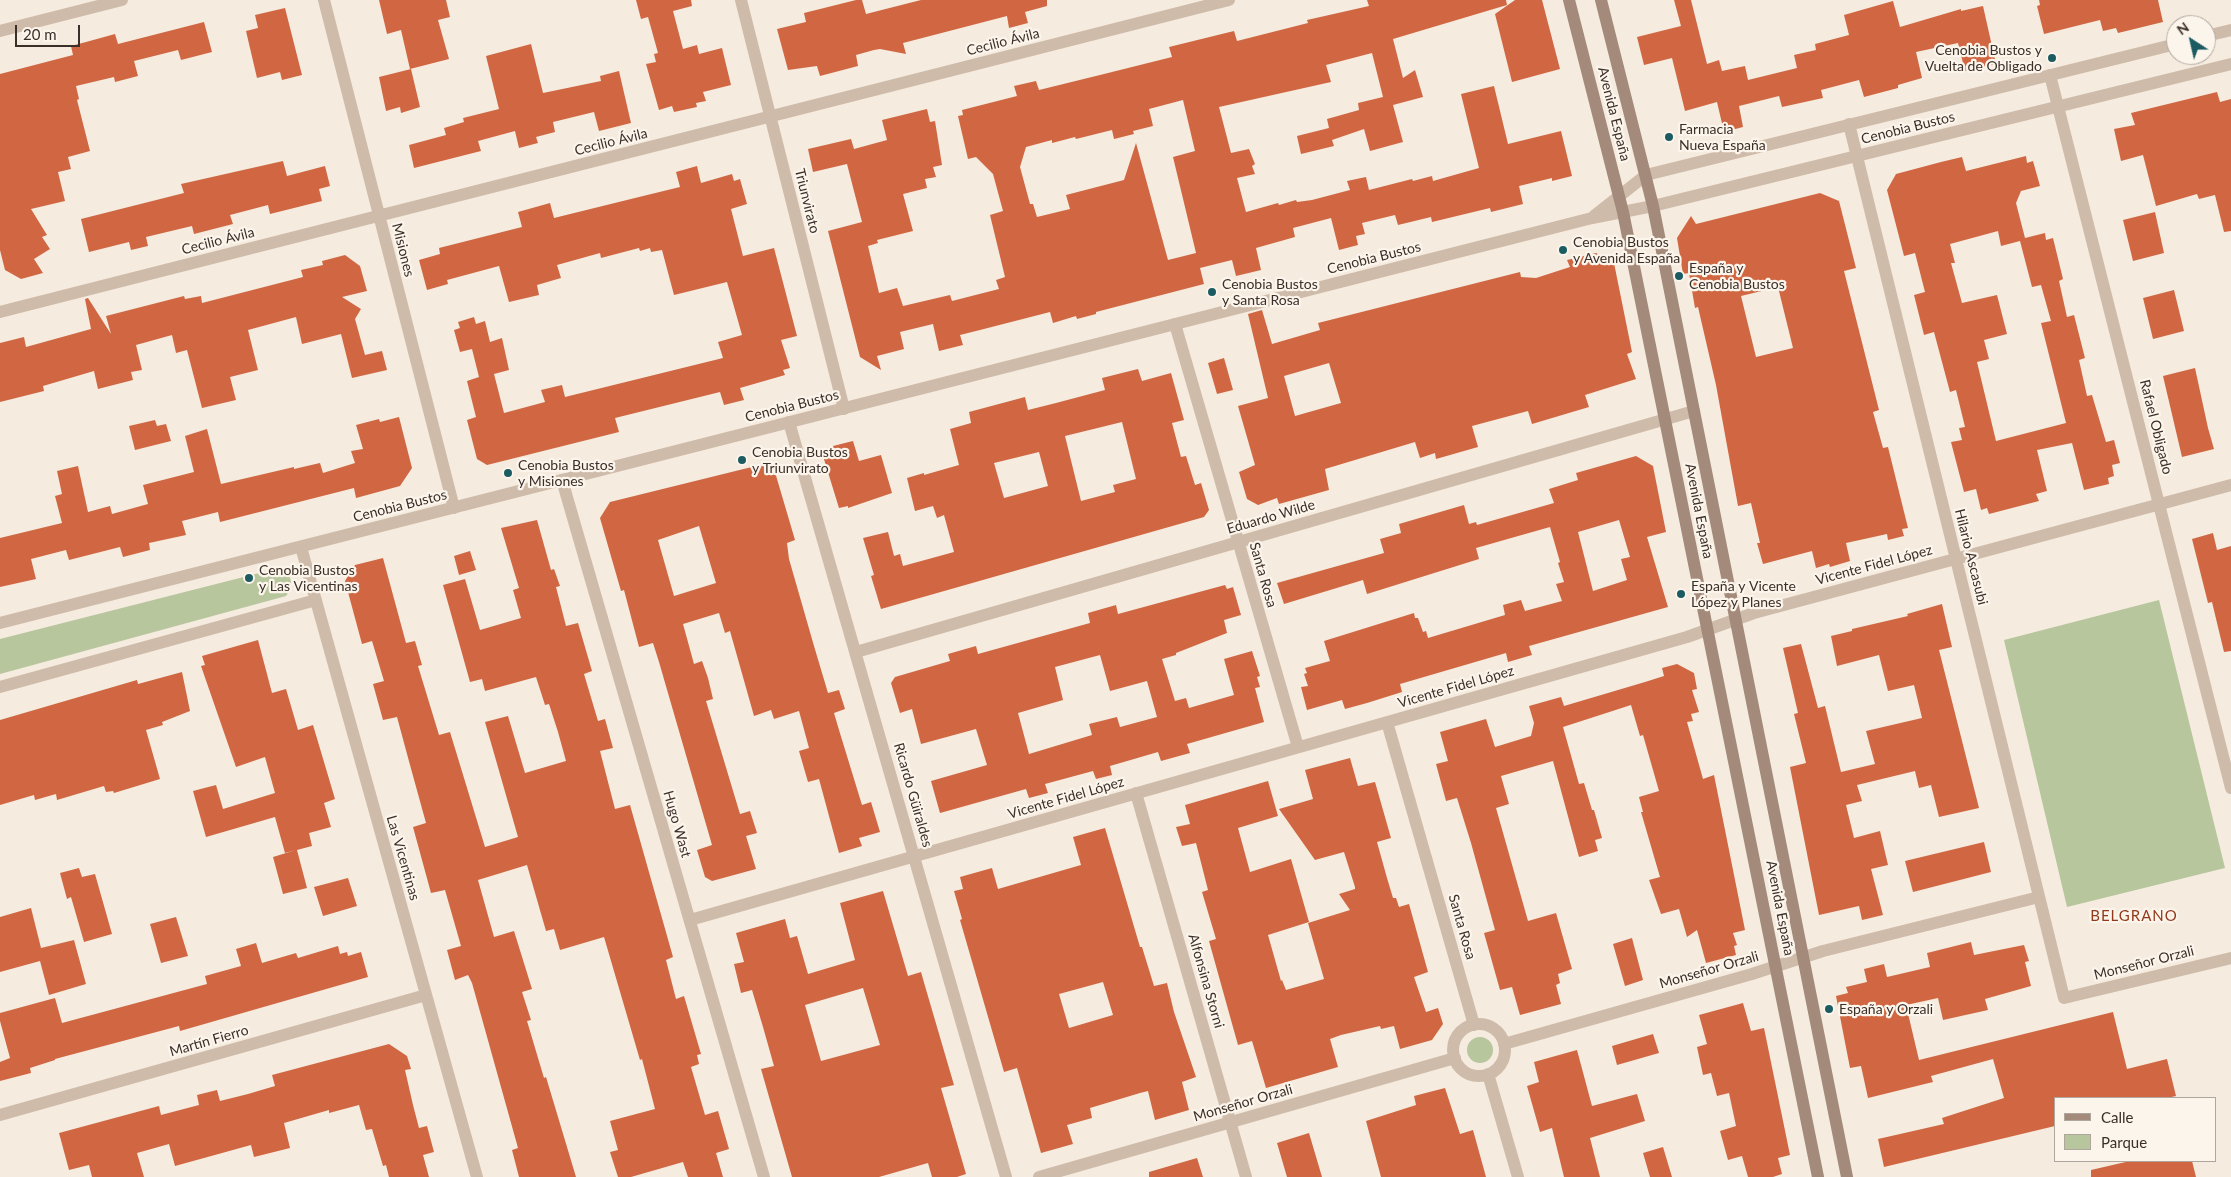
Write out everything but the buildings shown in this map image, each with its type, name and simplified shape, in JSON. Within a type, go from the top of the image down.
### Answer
[{"type":"main road","name":"Avenida España","points":[[1570,0],[1623,212],[1818,1177]]},
{"type":"main road","name":"Avenida España","points":[[1601,0],[1653,206],[1847,1177]]},
{"type":"street","points":[[0,31],[122,0]]},
{"type":"street","name":"Misiones","points":[[324,0],[454,508]]},
{"type":"street","name":"Triunvirato","points":[[741,0],[844,409]]},
{"type":"street","name":"Cecilio Ávila","points":[[0,312],[1229,0]]},
{"type":"street","points":[[2216,34],[2231,30]]},
{"type":"street","name":"Cenobia Bustos","points":[[1592,218],[1646,175],[2166,46]]},
{"type":"street","name":"Cenobia Bustos","points":[[0,624],[1592,218],[1653,206],[2231,64]]},
{"type":"street","name":"Rafael Obligado","points":[[2050,75],[2231,788]]},
{"type":"street","name":"Hilario Ascasubi","points":[[1849,124],[2064,998]]},
{"type":"street","name":"Santa Rosa","points":[[1175,324],[1298,747]]},
{"type":"street","name":"Eduardo Wilde","points":[[856,652],[1694,411]]},
{"type":"street","name":"Ricardo Güiraldes","points":[[789,422],[1006,1177]]},
{"type":"street","name":"Hugo Wast","points":[[562,480],[764,1177]]},
{"type":"street","name":"Vicente Fidel López","points":[[690,920],[1388,722],[1736,620],[2231,485]]},
{"type":"street","name":"Las Vicentinas","points":[[301,547],[477,1177]]},
{"type":"street","points":[[0,687],[316,600]]},
{"type":"street","name":"Santa Rosa","points":[[1388,722],[1474,1025]]},
{"type":"street","name":"Alfonsina Storni","points":[[1136,793],[1246,1177]]},
{"type":"street","name":"Monseñor Orzali","points":[[1504,1044],[1804,957],[2039,897]]},
{"type":"street","name":"Monseñor Orzali","points":[[2064,998],[2231,958]]},
{"type":"street","name":"Martín Fierro","points":[[0,1116],[426,995]]},
{"type":"street","points":[[1483,1024],[1495,1029],[1500,1034],[1504,1044],[1502,1061],[1498,1067],[1488,1074],[1480,1076],[1460,1068],[1453,1048],[1458,1035],[1463,1030],[1474,1025],[1483,1024]]},
{"type":"street","name":"Monseñor Orzali","points":[[1039,1177],[1455,1058]]},
{"type":"street","points":[[1488,1074],[1518,1177]]},
{"type":"green space","points":[[279,568],[287,573],[291,580],[291,588],[286,596],[0,674],[0,639]]},
{"type":"green space","points":[[2159,600],[2225,868],[2067,907],[2004,640]]},
{"type":"green space","points":[[1480,1037],[1489,1041],[1493,1050],[1489,1059],[1480,1063],[1471,1059],[1467,1050],[1471,1041]]},
{"type":"place","name":"Cenobia Bustos y Vuelta de Obligado","points":[[2052,58]]},
{"type":"place","name":"Farmacia Nueva España","points":[[1669,137]]},
{"type":"place","name":"Cenobia Bustos y Avenida España","points":[[1563,250]]},
{"type":"place","name":"España y Cenobia Bustos","points":[[1679,276]]},
{"type":"place","name":"Cenobia Bustos y Santa Rosa","points":[[1212,292]]},
{"type":"place","name":"Cenobia Bustos y Triunvirato","points":[[742,460]]},
{"type":"place","name":"Cenobia Bustos y Misiones","points":[[508,473]]},
{"type":"place","name":"Cenobia Bustos y Las Vicentinas","points":[[249,578]]},
{"type":"place","name":"España y Vicente López y Planes","points":[[1681,594]]},
{"type":"place","name":"España y Orzali","points":[[1829,1009]]},
{"type":"district","name":"BELGRANO","points":[[2134,916]]}]
